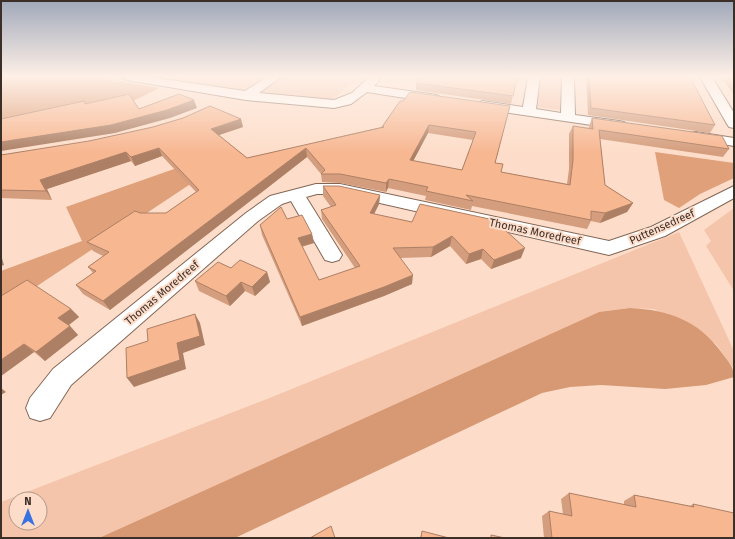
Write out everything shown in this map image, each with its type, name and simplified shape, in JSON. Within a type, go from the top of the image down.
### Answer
[{"type":"street","points":[[220,105],[226,102]]},
{"type":"street","points":[[315,102],[334,104],[346,102]]},
{"type":"street","points":[[530,112],[531,102]]},
{"type":"street","points":[[568,102],[568,118]]},
{"type":"street","points":[[721,102],[734,124]]},
{"type":"street","points":[[469,103],[631,127]]},
{"type":"street","points":[[687,135],[734,142]]},
{"type":"street","name":"Thomas Moredreef","points":[[40,408],[62,377],[252,217],[276,200],[296,194],[316,189],[340,189],[609,248]]},
{"type":"street","name":"Puttensedreef","points":[[609,248],[685,220],[734,190]]},
{"type":"street","points":[[296,194],[332,255]]},
{"type":"shaded area","points":[[1,102],[130,102],[1,123]]},
{"type":"shaded area","points":[[538,102],[560,102],[560,110],[537,107]]},
{"type":"shaded area","points":[[228,150],[225,161],[1,310],[1,271],[82,241],[66,207]]},
{"type":"shaded area","points":[[655,152],[734,163],[734,178],[700,194],[679,208],[664,200]]},
{"type":"shaded area","points":[[734,208],[734,291],[706,246],[711,241],[704,230]]},
{"type":"shaded area","points":[[679,232],[734,351],[734,369],[716,344],[654,309],[630,308],[599,312],[99,538],[1,538],[1,502],[8,499],[8,531],[48,531],[48,491],[29,491],[272,397]]},
{"type":"shaded area","points":[[630,308],[670,314],[693,325],[703,332],[722,353],[732,367],[734,377],[706,385],[665,389],[601,385],[570,387],[542,393],[235,538],[99,538],[599,312]]},
{"type":"building","points":[[79,102],[84,102],[85,104],[93,102],[134,102],[139,109],[157,102],[188,102],[167,110],[111,125],[1,142],[1,119]]},
{"type":"building","points":[[399,102],[483,102],[510,106],[495,163],[503,164],[501,172],[570,185],[573,160],[573,126],[593,129],[592,118],[722,136],[729,149],[599,130],[605,185],[633,203],[605,213],[591,211],[591,220],[466,195],[473,201],[426,191],[428,187],[389,179],[386,183],[340,174],[321,174],[325,170],[306,148],[103,301],[76,285],[96,271],[88,267],[109,252],[87,242],[135,211],[140,213],[166,213],[199,190],[159,148],[131,157],[126,152],[40,180],[46,191],[1,190],[1,155],[89,141],[153,127],[183,118],[210,106],[241,119],[211,129],[247,158],[384,127],[382,127]],"holes":[[[429,125],[476,132],[462,170],[410,160]]]},
{"type":"building","points":[[591,102],[703,102],[715,125],[591,108]]},
{"type":"building","points":[[323,186],[339,186],[380,195],[370,213],[412,222],[420,204],[494,220],[525,248],[494,260],[483,249],[469,254],[452,236],[433,247],[393,248],[413,275],[300,317],[260,225],[281,207],[287,219],[302,215],[312,234],[298,238],[319,280],[360,266],[321,210],[336,205]]},
{"type":"building","points":[[240,260],[267,272],[252,287],[241,282],[226,296],[195,281],[218,262],[231,268]]},
{"type":"building","points":[[27,280],[71,309],[58,318],[70,326],[36,352],[24,344],[1,360],[1,296]]},
{"type":"building","points":[[195,314],[200,336],[177,343],[180,360],[127,378],[126,348],[148,341],[147,329]]},
{"type":"building","points":[[569,493],[636,507],[634,495],[694,507],[693,504],[734,513],[734,538],[552,538],[549,511],[572,516]]},
{"type":"building","points":[[331,526],[335,538],[310,538]]},
{"type":"building","points":[[422,531],[449,538],[421,538]]},
{"type":"building","points":[[491,535],[505,538],[491,538]]}]
